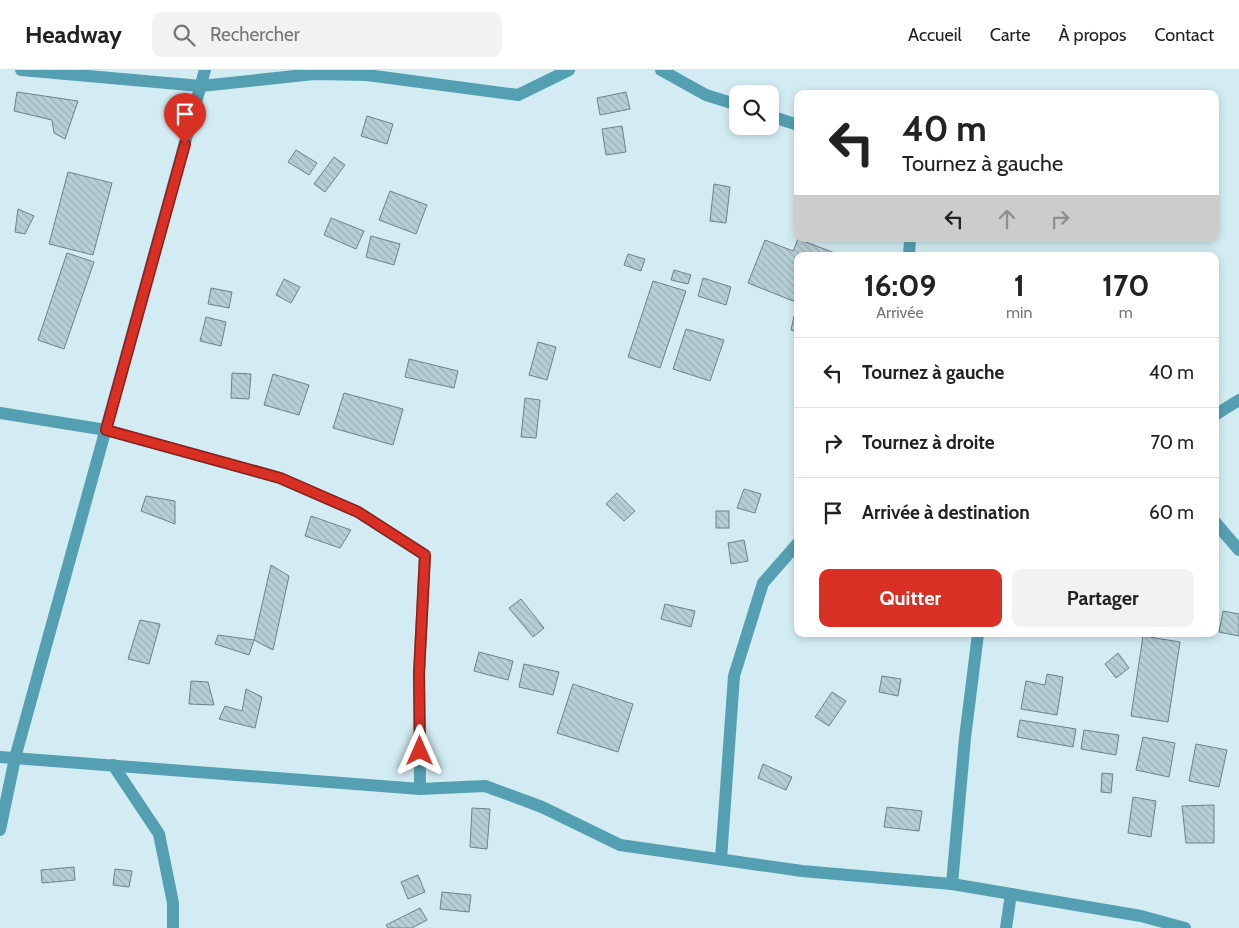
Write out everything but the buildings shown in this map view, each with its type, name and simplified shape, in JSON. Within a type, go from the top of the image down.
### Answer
[{"type":"street","points":[[21,70],[201,86],[314,74],[367,75],[518,95],[569,70]]},
{"type":"street","points":[[0,830],[15,758],[205,70]]},
{"type":"street","points":[[661,70],[706,95],[729,102]]},
{"type":"street","points":[[779,119],[794,124]]},
{"type":"street","points":[[1219,412],[1239,400]]},
{"type":"street","points":[[0,413],[106,430],[280,478],[358,512],[425,555],[419,674],[420,790]]},
{"type":"street","points":[[1219,527],[1239,550]]},
{"type":"street","points":[[721,859],[734,676],[763,583],[794,548]]},
{"type":"street","points":[[952,884],[965,738],[978,637]]},
{"type":"street","points":[[0,757],[420,790],[485,786],[542,807],[620,845],[802,871],[952,884],[1141,916],[1185,928]]},
{"type":"street","points":[[113,765],[159,834],[173,903],[173,928]]},
{"type":"street","points":[[1006,928],[1011,894]]},
{"type":"route","points":[[185,144],[106,430],[280,478],[358,512],[425,555],[419,674],[420,751]]}]
